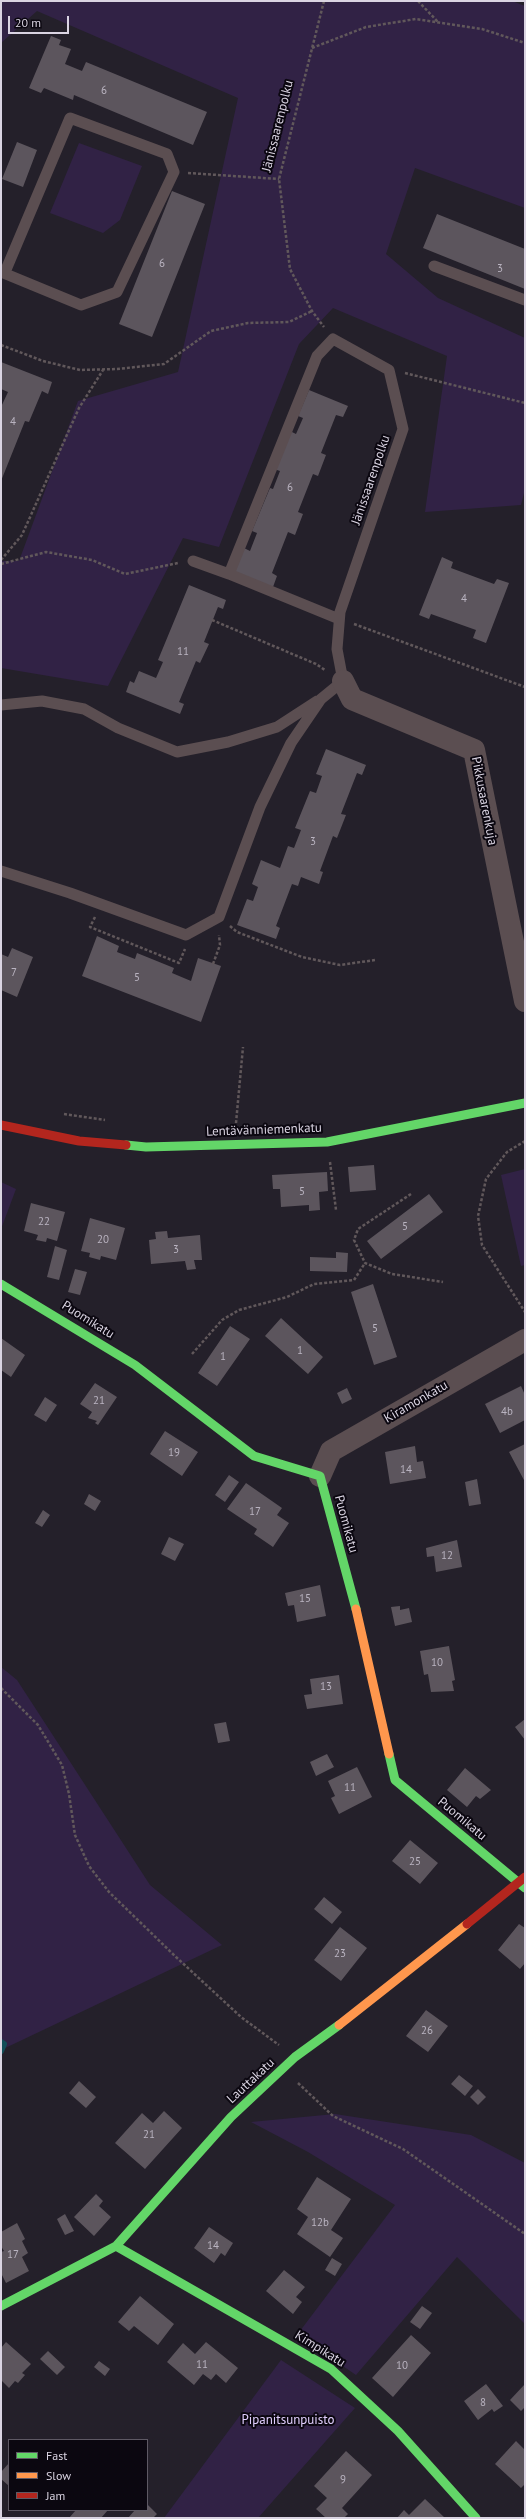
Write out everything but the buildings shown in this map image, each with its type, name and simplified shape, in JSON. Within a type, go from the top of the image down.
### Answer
[{"type":"street","name":"Pikkusaarenkuja","points":[[343,681],[352,699],[474,750],[525,1001]]},
{"type":"street","name":"Lentävänniemenkatu","points":[[1,1125],[79,1141],[146,1147],[327,1142],[525,1103]]},
{"type":"street","name":"Puomikatu","points":[[1,1284],[135,1365],[254,1456],[320,1476],[359,1622],[395,1780],[523,1882]]},
{"type":"street","name":"Kiramonkatu","points":[[320,1476],[331,1451],[525,1340]]},
{"type":"street","name":"Lauttakatu","points":[[1,2306],[116,2246],[231,2117],[295,2057],[365,2006],[523,1882]]},
{"type":"street","name":"Kimpikatu","points":[[116,2246],[331,2369],[398,2431],[476,2518]]},
{"type":"lane","points":[[70,118],[167,154],[174,172],[117,292],[81,305],[3,272],[70,118]]},
{"type":"lane","points":[[434,266],[525,300]]},
{"type":"lane","points":[[229,574],[318,356],[333,339],[389,370]]},
{"type":"lane","name":"Jänissaarenpolku","points":[[343,681],[336,649],[339,619],[403,429],[389,370]]},
{"type":"lane","points":[[193,560],[339,619]]},
{"type":"lane","points":[[1,705],[42,702],[84,709],[118,728],[177,752],[228,742],[276,727],[321,699],[343,681]]},
{"type":"lane","points":[[1,871],[101,904],[186,935],[219,917],[260,807],[291,743],[321,699]]},
{"type":"path","name":"Jänissaarenpolku","points":[[324,1],[279,179],[290,269],[312,311],[333,339]]},
{"type":"path","points":[[418,1],[438,22]]},
{"type":"path","points":[[312,48],[366,27],[416,19],[482,29],[525,43]]},
{"type":"path","points":[[174,172],[279,179]]},
{"type":"path","points":[[1,345],[43,361],[80,370],[103,370],[164,364],[211,331],[248,323],[289,322],[312,311]]},
{"type":"path","points":[[1,560],[22,535],[79,408],[103,370]]},
{"type":"path","points":[[389,370],[525,403]]},
{"type":"path","points":[[1,564],[46,552],[92,560],[125,574],[155,566],[193,560]]},
{"type":"path","points":[[339,619],[525,686]]},
{"type":"path","points":[[212,620],[316,664],[343,681]]},
{"type":"path","points":[[101,904],[90,927],[179,963],[186,946],[186,935]]},
{"type":"path","points":[[219,917],[237,932],[302,957],[340,965],[375,960]]},
{"type":"path","points":[[213,964],[220,945],[219,917]]},
{"type":"path","points":[[236,1123],[242,1047]]},
{"type":"path","points":[[60,1114],[107,1120]]},
{"type":"path","points":[[229,1123],[244,1122]]},
{"type":"path","points":[[525,1141],[507,1152],[486,1179],[478,1216],[482,1245],[525,1312]]},
{"type":"path","points":[[327,1142],[336,1210]]},
{"type":"path","points":[[411,1194],[358,1229],[354,1240],[365,1263],[392,1274],[442,1282]]},
{"type":"path","points":[[192,1354],[222,1320],[240,1310],[287,1297],[314,1284],[354,1280],[365,1263]]},
{"type":"path","points":[[1,1688],[38,1725],[62,1765],[69,1794],[75,1836],[89,1866],[109,1892],[241,2017],[295,2057]]},
{"type":"path","points":[[283,2069],[333,2116],[404,2149],[525,2234]]},
{"type":"green space","points":[[1,1],[512,1],[525,6],[525,208],[415,168],[386,254],[438,298],[525,338],[525,489],[521,505],[425,512],[447,356],[333,308],[299,344],[219,547],[183,538],[108,686],[1,668],[1,561],[19,561],[78,401],[178,372],[238,98],[37,11],[1,43]]},
{"type":"green space","points":[[79,143],[142,166],[120,220],[103,233],[50,213]]},
{"type":"green space","points":[[525,1169],[525,1265],[521,1266],[501,1175]]},
{"type":"green space","points":[[1,1182],[16,1189],[1,1229]]},
{"type":"green space","points":[[1,1667],[17,1680],[150,1885],[222,1945],[1,2050]]},
{"type":"green space","points":[[335,2114],[471,2135],[525,2163],[525,2324],[457,2257],[356,2375],[297,2335],[395,2205],[308,2152],[251,2122]]},
{"type":"green space","name":"Pipanitsunpuisto","points":[[281,2360],[355,2408],[258,2518],[164,2518]]},
{"type":"waterway","points":[[1,2042],[4,2044],[1,2051]]},
{"type":"traffic: fast","points":[[126,1145],[146,1147],[327,1142],[525,1103]]},
{"type":"traffic: fast","points":[[1,1284],[135,1365],[254,1456],[320,1476],[356,1609]]},
{"type":"traffic: fast","points":[[389,1754],[395,1780],[525,1888]]},
{"type":"traffic: fast","points":[[1,2306],[116,2246],[231,2117],[295,2057],[339,2025]]},
{"type":"traffic: fast","points":[[116,2246],[331,2369],[398,2431],[476,2518]]},
{"type":"traffic: slow","points":[[356,1609],[389,1754]]},
{"type":"traffic: slow","points":[[339,2025],[467,1924]]},
{"type":"traffic: jam","points":[[1,1125],[79,1141],[126,1145]]},
{"type":"traffic: jam","points":[[467,1924],[525,1877]]}]
